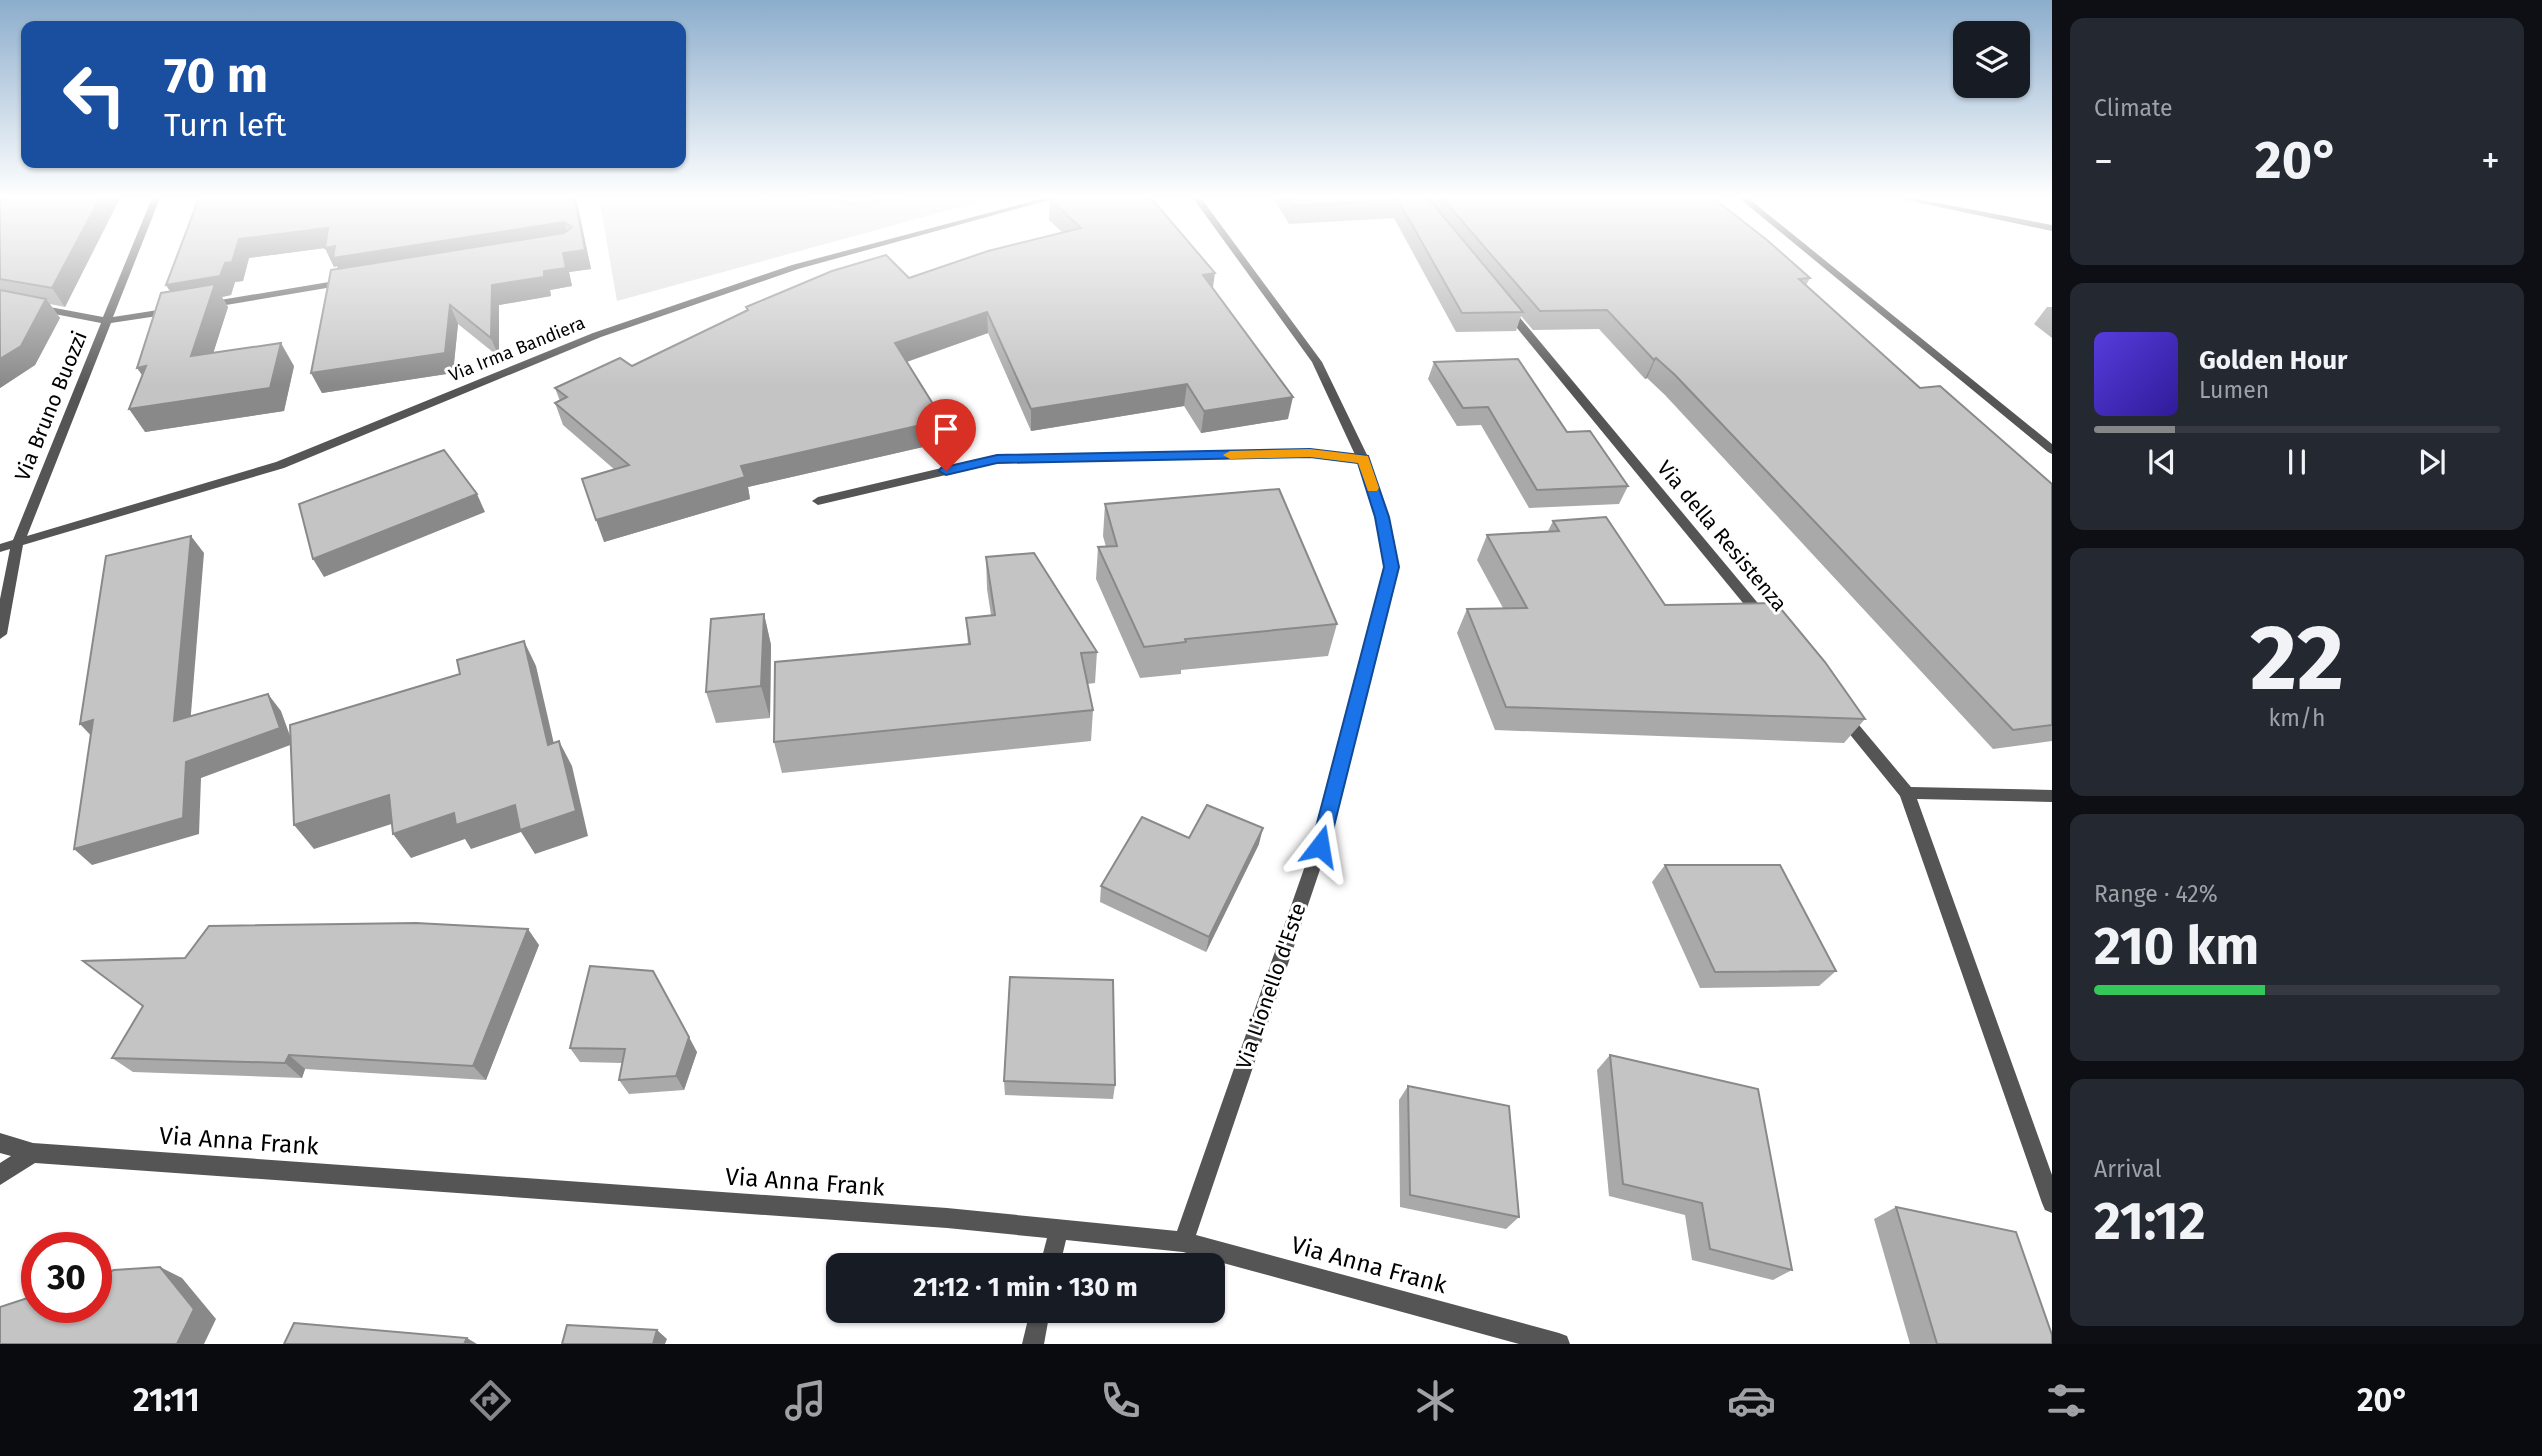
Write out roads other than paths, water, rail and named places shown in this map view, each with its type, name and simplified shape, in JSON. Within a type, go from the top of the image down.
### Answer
[{"type":"street","name":"Via Bruno Buozzi","points":[[17,545],[131,261]]},
{"type":"street","name":"Via Irma Bandiera","points":[[0,548],[280,465],[597,335],[817,261]]},
{"type":"street","name":"Via Lionello d'Este","points":[[1183,1242],[1320,846],[1391,567],[1382,517],[1363,459],[1317,362],[1243,261]]},
{"type":"street","points":[[1820,261],[2052,450]]},
{"type":"street","points":[[193,307],[355,281]]},
{"type":"street","name":"Via della Resistenza","points":[[1494,293],[1775,633]]},
{"type":"street","points":[[26,305],[106,321]]},
{"type":"street","name":"Via Bruno Buozzi","points":[[106,321],[180,309]]},
{"type":"street","points":[[818,501],[997,459],[1310,453],[1363,459]]},
{"type":"street","points":[[0,634],[17,545]]},
{"type":"street","points":[[1837,708],[1907,793],[2052,1203]]},
{"type":"street","points":[[1907,793],[2052,796]]},
{"type":"street","name":"Via Anna Frank","points":[[0,1143],[33,1153],[947,1218],[1183,1242],[1559,1344]]},
{"type":"street","points":[[0,1175],[33,1153]]},
{"type":"street","points":[[1054,1253],[1059,1229]]},
{"type":"street","points":[[1033,1344],[1037,1323]]}]
